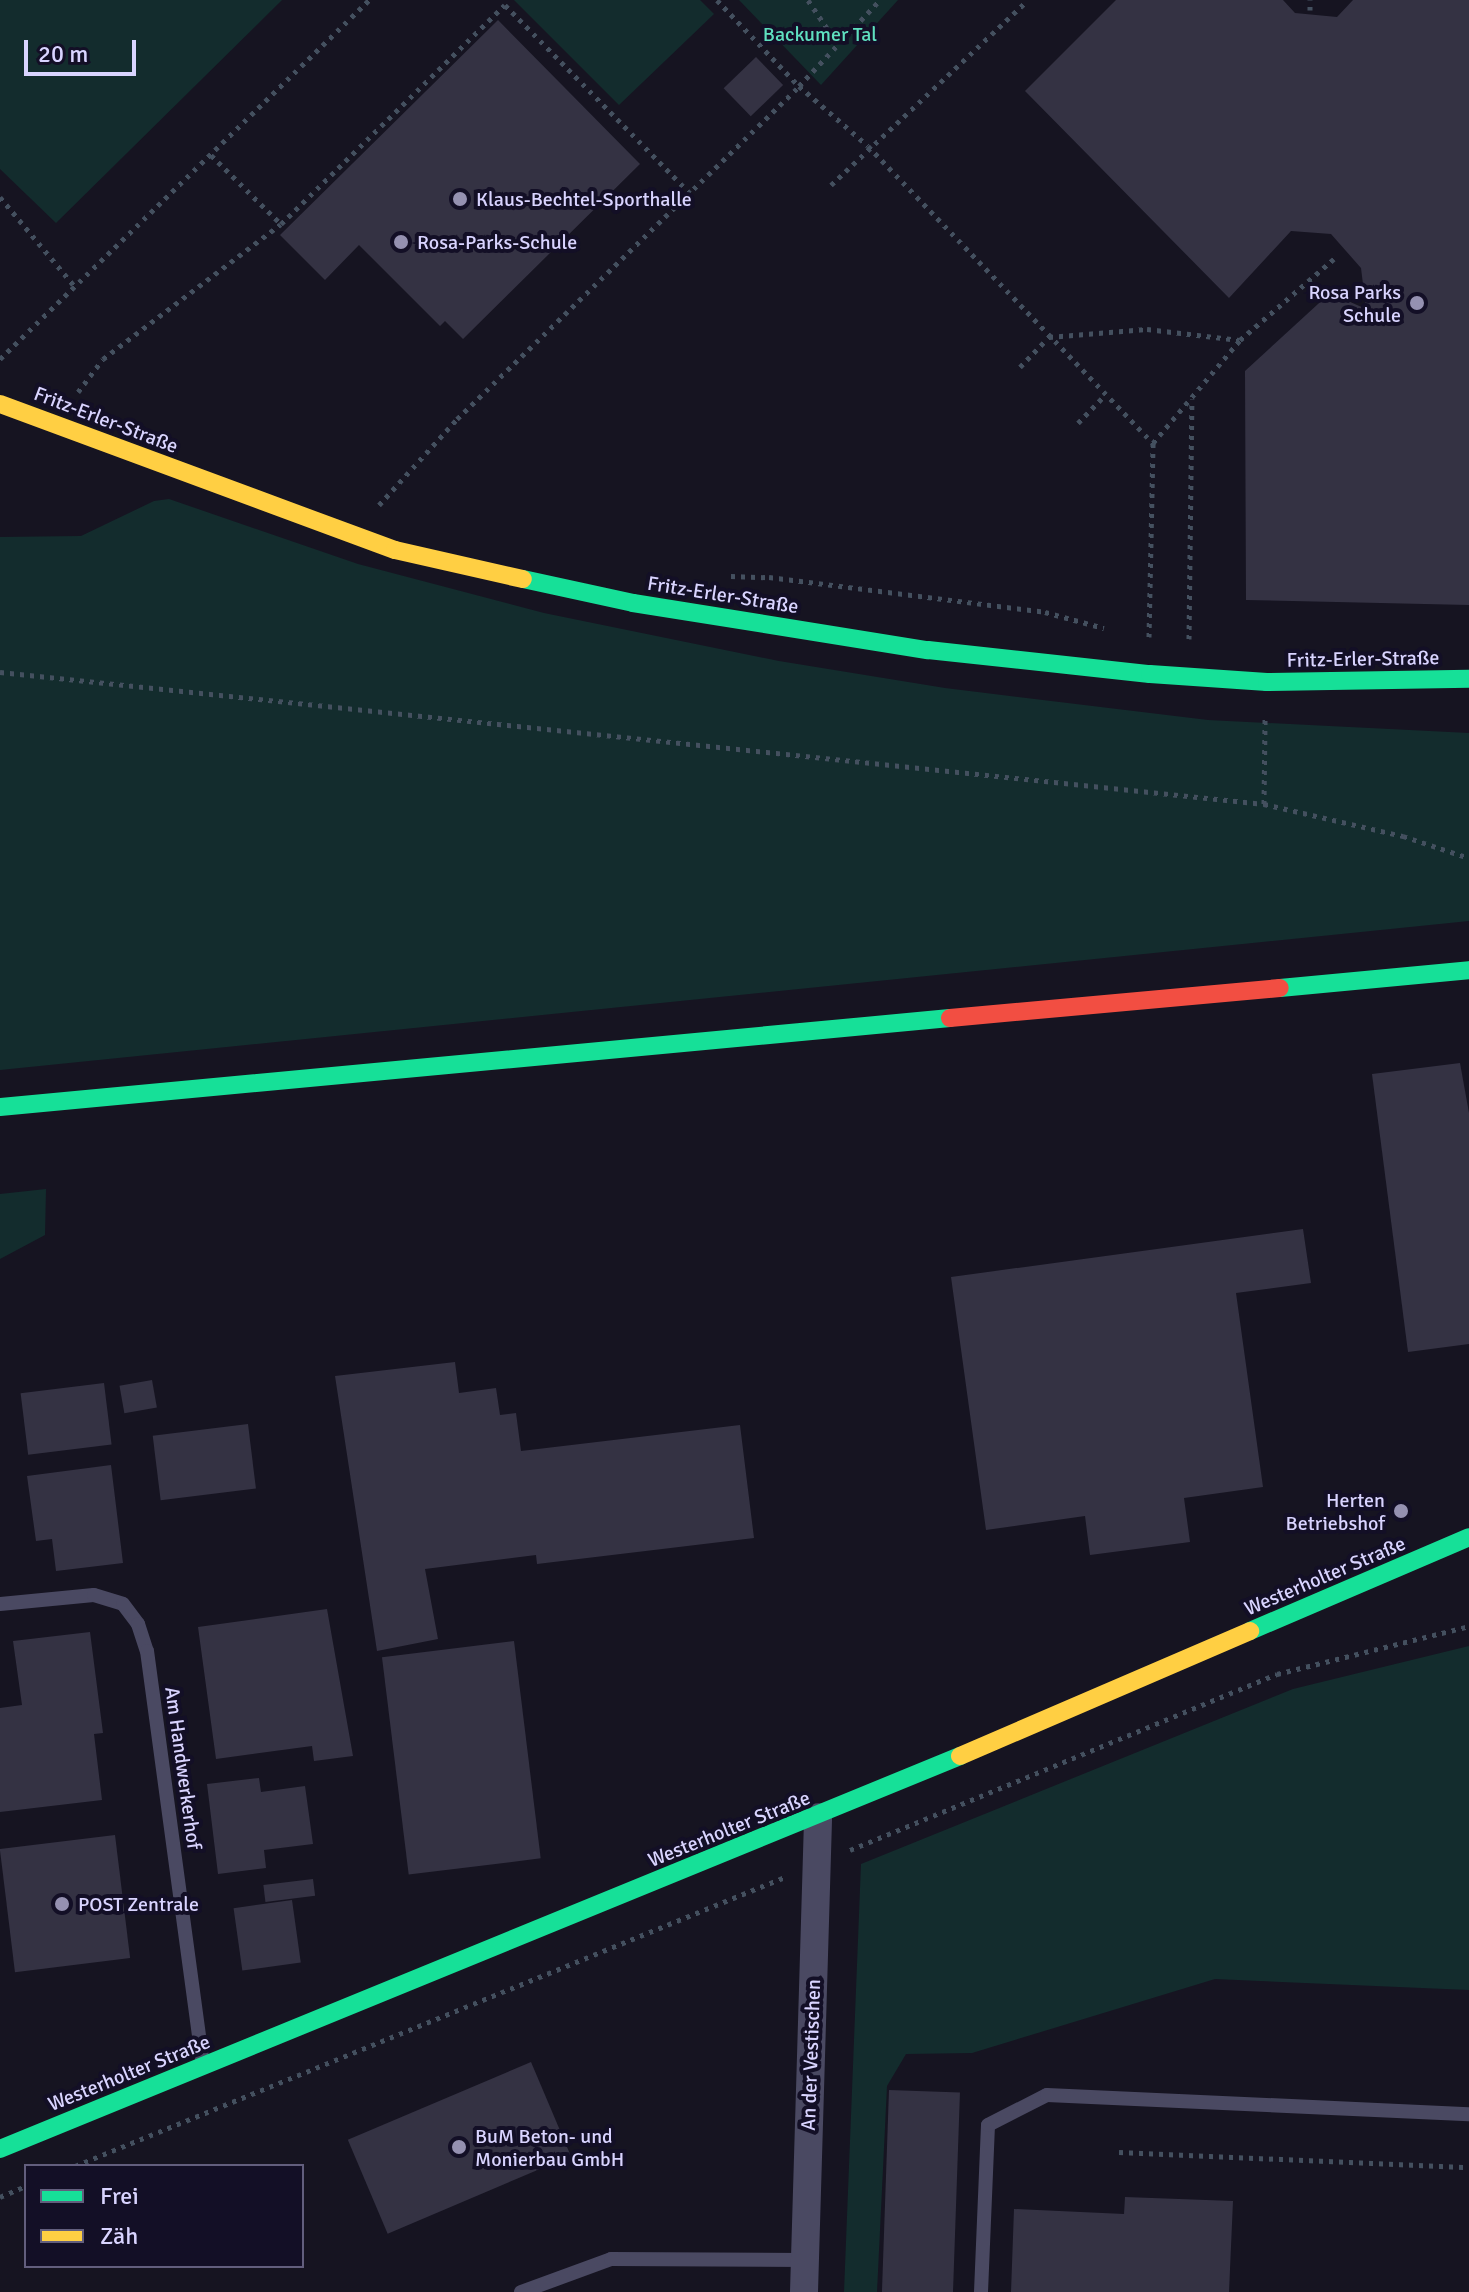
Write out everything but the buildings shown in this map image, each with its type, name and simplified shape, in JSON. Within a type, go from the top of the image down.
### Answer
[{"type":"street","name":"Fritz-Erler-Straße","points":[[0,404],[352,536],[633,603],[928,650],[1267,682],[1469,679]]},
{"type":"street","points":[[0,1107],[1469,970]]},
{"type":"street","name":"Westerholter Straße","points":[[0,2149],[818,1817],[1467,1539]]},
{"type":"street","name":"An der Vestischen","points":[[804,2292],[818,1817]]},
{"type":"lane","name":"Am Handwerkerhof","points":[[0,1604],[94,1595],[123,1604],[138,1624],[147,1651],[204,2067]]},
{"type":"lane","points":[[981,2292],[988,2125],[1047,2095],[1469,2114]]},
{"type":"lane","points":[[521,2292],[611,2259],[805,2260]]},
{"type":"path","points":[[8,365],[0,360],[369,0]]},
{"type":"path","points":[[718,0],[799,86],[868,146],[1153,443]]},
{"type":"path","points":[[808,0],[837,43]]},
{"type":"path","points":[[352,536],[457,419],[799,86],[880,0]]},
{"type":"path","points":[[831,185],[868,146],[1028,0]]},
{"type":"path","points":[[1310,0],[1310,10]]},
{"type":"path","points":[[78,392],[103,359],[281,224],[505,5],[690,193]]},
{"type":"path","points":[[211,155],[281,224]]},
{"type":"path","points":[[0,197],[76,288]]},
{"type":"path","points":[[1149,638],[1153,443],[1240,340],[1334,259]]},
{"type":"path","points":[[1020,367],[1049,337],[1147,329],[1240,340]]},
{"type":"path","points":[[65,387],[92,397]]},
{"type":"path","points":[[1078,423],[1106,394]]},
{"type":"path","points":[[1189,640],[1192,399]]},
{"type":"path","points":[[365,499],[392,508]]},
{"type":"path","points":[[727,576],[769,577],[1045,612],[1115,631]]},
{"type":"path","points":[[1137,637],[1162,639]]},
{"type":"path","points":[[1175,640],[1202,641]]},
{"type":"path","points":[[0,672],[1264,804],[1403,836],[1469,858]]},
{"type":"path","points":[[1264,804],[1265,712]]},
{"type":"path","points":[[856,1848],[1277,1674],[1469,1626]]},
{"type":"path","points":[[80,2164],[736,1896]]},
{"type":"path","points":[[1119,2152],[1469,2167]]},
{"type":"path","points":[[0,2197],[24,2187]]},
{"type":"green space","points":[[0,0],[282,0],[56,223],[0,169]]},
{"type":"green space","points":[[514,0],[700,0],[714,14],[619,105]]},
{"type":"green space","name":"Backumer Tal","points":[[739,0],[898,0],[821,85]]},
{"type":"green space","points":[[169,499],[358,564],[544,613],[779,661],[945,688],[1208,720],[1469,733],[1469,921],[0,1070],[0,537],[81,536],[154,501]]},
{"type":"green space","points":[[46,1189],[45,1235],[0,1259],[0,1194]]},
{"type":"green space","points":[[1469,1646],[1469,1990],[1215,1979],[972,2053],[906,2054],[887,2086],[877,2292],[844,2292],[861,1864],[1293,1689]]},
{"type":"traffic: fast","points":[[523,579],[633,603],[928,650],[1150,674],[1267,682],[1469,679]]},
{"type":"traffic: fast","points":[[1280,988],[1469,970]]},
{"type":"traffic: fast","points":[[0,1107],[950,1018]]},
{"type":"traffic: fast","points":[[1250,1631],[1469,1537]]},
{"type":"traffic: fast","points":[[0,2149],[960,1756]]},
{"type":"traffic: slow","points":[[0,404],[395,550],[523,579]]},
{"type":"traffic: slow","points":[[960,1756],[1250,1631]]},
{"type":"traffic: jam","points":[[950,1018],[1280,988]]},
{"type":"place","name":"Klaus-Bechtel-Sporthalle","points":[[460,199]]},
{"type":"place","name":"Rosa-Parks-Schule","points":[[401,242]]},
{"type":"place","name":"Rosa Parks Schule","points":[[1417,303]]},
{"type":"place","name":"Herten Betriebshof","points":[[1401,1511]]},
{"type":"place","name":"POST Zentrale","points":[[62,1904]]},
{"type":"place","name":"BuM Beton- und Monierbau GmbH","points":[[459,2147]]}]
